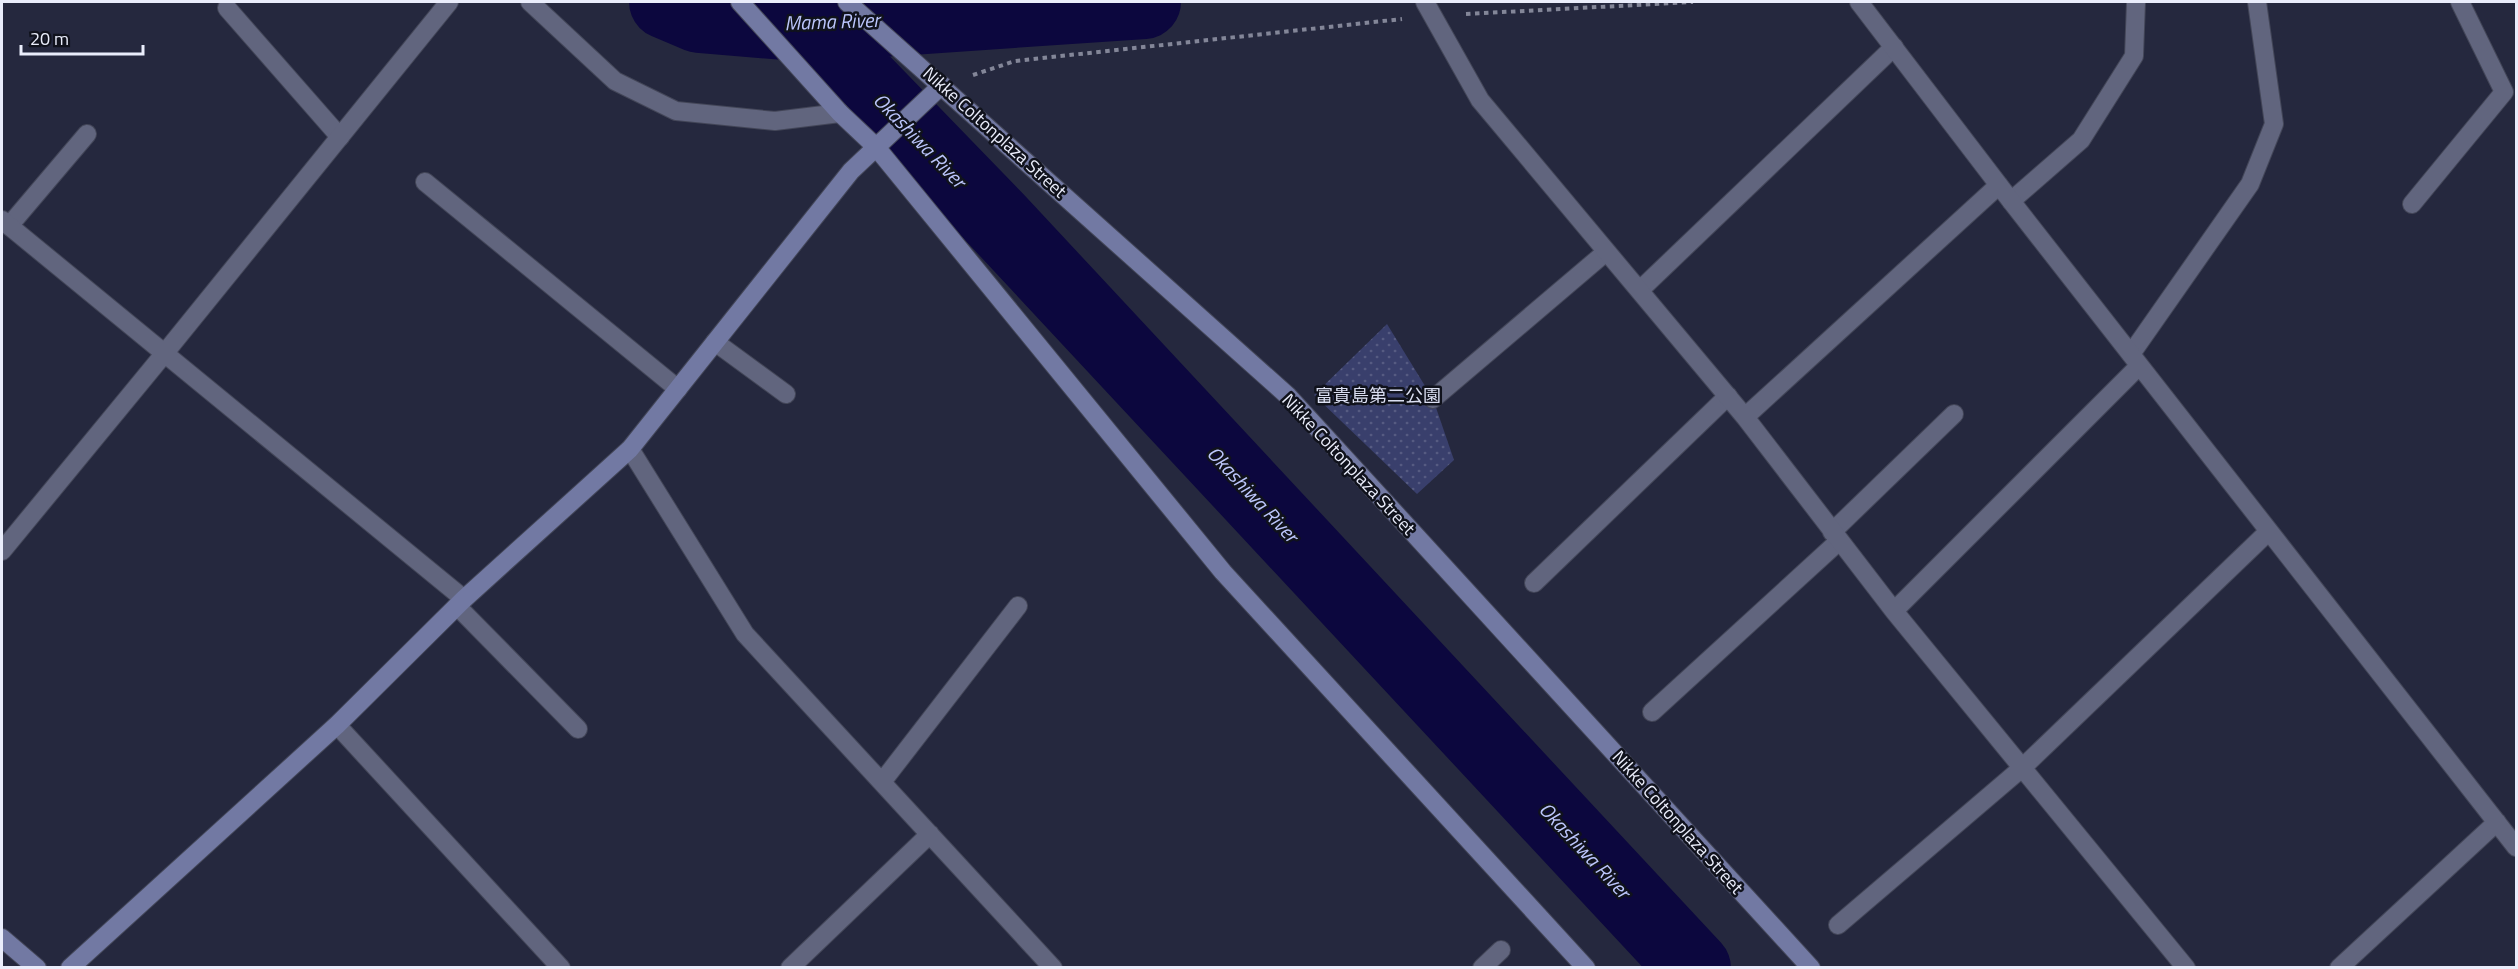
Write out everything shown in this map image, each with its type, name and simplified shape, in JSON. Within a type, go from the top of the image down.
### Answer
[{"type":"street","points":[[2,550],[449,2]]},
{"type":"street","points":[[530,2],[615,81],[676,111],[775,121],[838,110]]},
{"type":"street","points":[[740,2],[838,110],[876,147],[1223,572],[1586,968]]},
{"type":"street","name":"Nikke Coltonplaza Street","points":[[847,2],[1288,396],[1811,968]]},
{"type":"street","points":[[1859,2],[2011,201],[2517,847]]},
{"type":"street","points":[[2011,201],[2081,140],[2134,56],[2136,2]]},
{"type":"street","points":[[1894,611],[2135,360],[2250,184],[2274,124],[2257,2]]},
{"type":"street","points":[[2412,204],[2504,92],[2460,2]]},
{"type":"street","points":[[227,8],[340,137]]},
{"type":"street","points":[[1429,9],[1480,100],[1728,396],[1894,611],[2187,968]]},
{"type":"street","points":[[1640,290],[1894,47]]},
{"type":"street","points":[[70,968],[336,725],[460,603],[630,449],[851,171],[942,85]]},
{"type":"street","points":[[87,134],[5,223],[460,603],[578,729]]},
{"type":"street","points":[[425,182],[678,389]]},
{"type":"street","points":[[1745,417],[1999,185]]},
{"type":"street","points":[[1432,399],[1606,252]]},
{"type":"street","points":[[715,342],[786,394]]},
{"type":"street","points":[[1534,584],[1728,396]]},
{"type":"street","points":[[1652,712],[1836,536],[1954,414]]},
{"type":"street","points":[[630,449],[745,634],[1053,968]]},
{"type":"street","points":[[1838,925],[2022,768],[2269,531]]},
{"type":"street","points":[[882,782],[1018,606]]},
{"type":"street","points":[[336,725],[561,968]]},
{"type":"street","points":[[2339,968],[2497,822]]},
{"type":"street","points":[[790,968],[930,834]]},
{"type":"street","points":[[2,938],[38,968]]},
{"type":"street","points":[[1482,968],[1501,950]]},
{"type":"path","points":[[942,85],[1015,61],[1429,9],[1693,2]]},
{"type":"green space","name":"富貴島第二公園","points":[[1387,324],[1433,399],[1454,460],[1417,494],[1314,395]]},
{"type":"waterway","name":"Mama River","points":[[666,2],[699,16],[808,25],[1144,2]]},
{"type":"waterway","name":"Okashiwa River","points":[[808,25],[997,220],[1694,968]]}]
